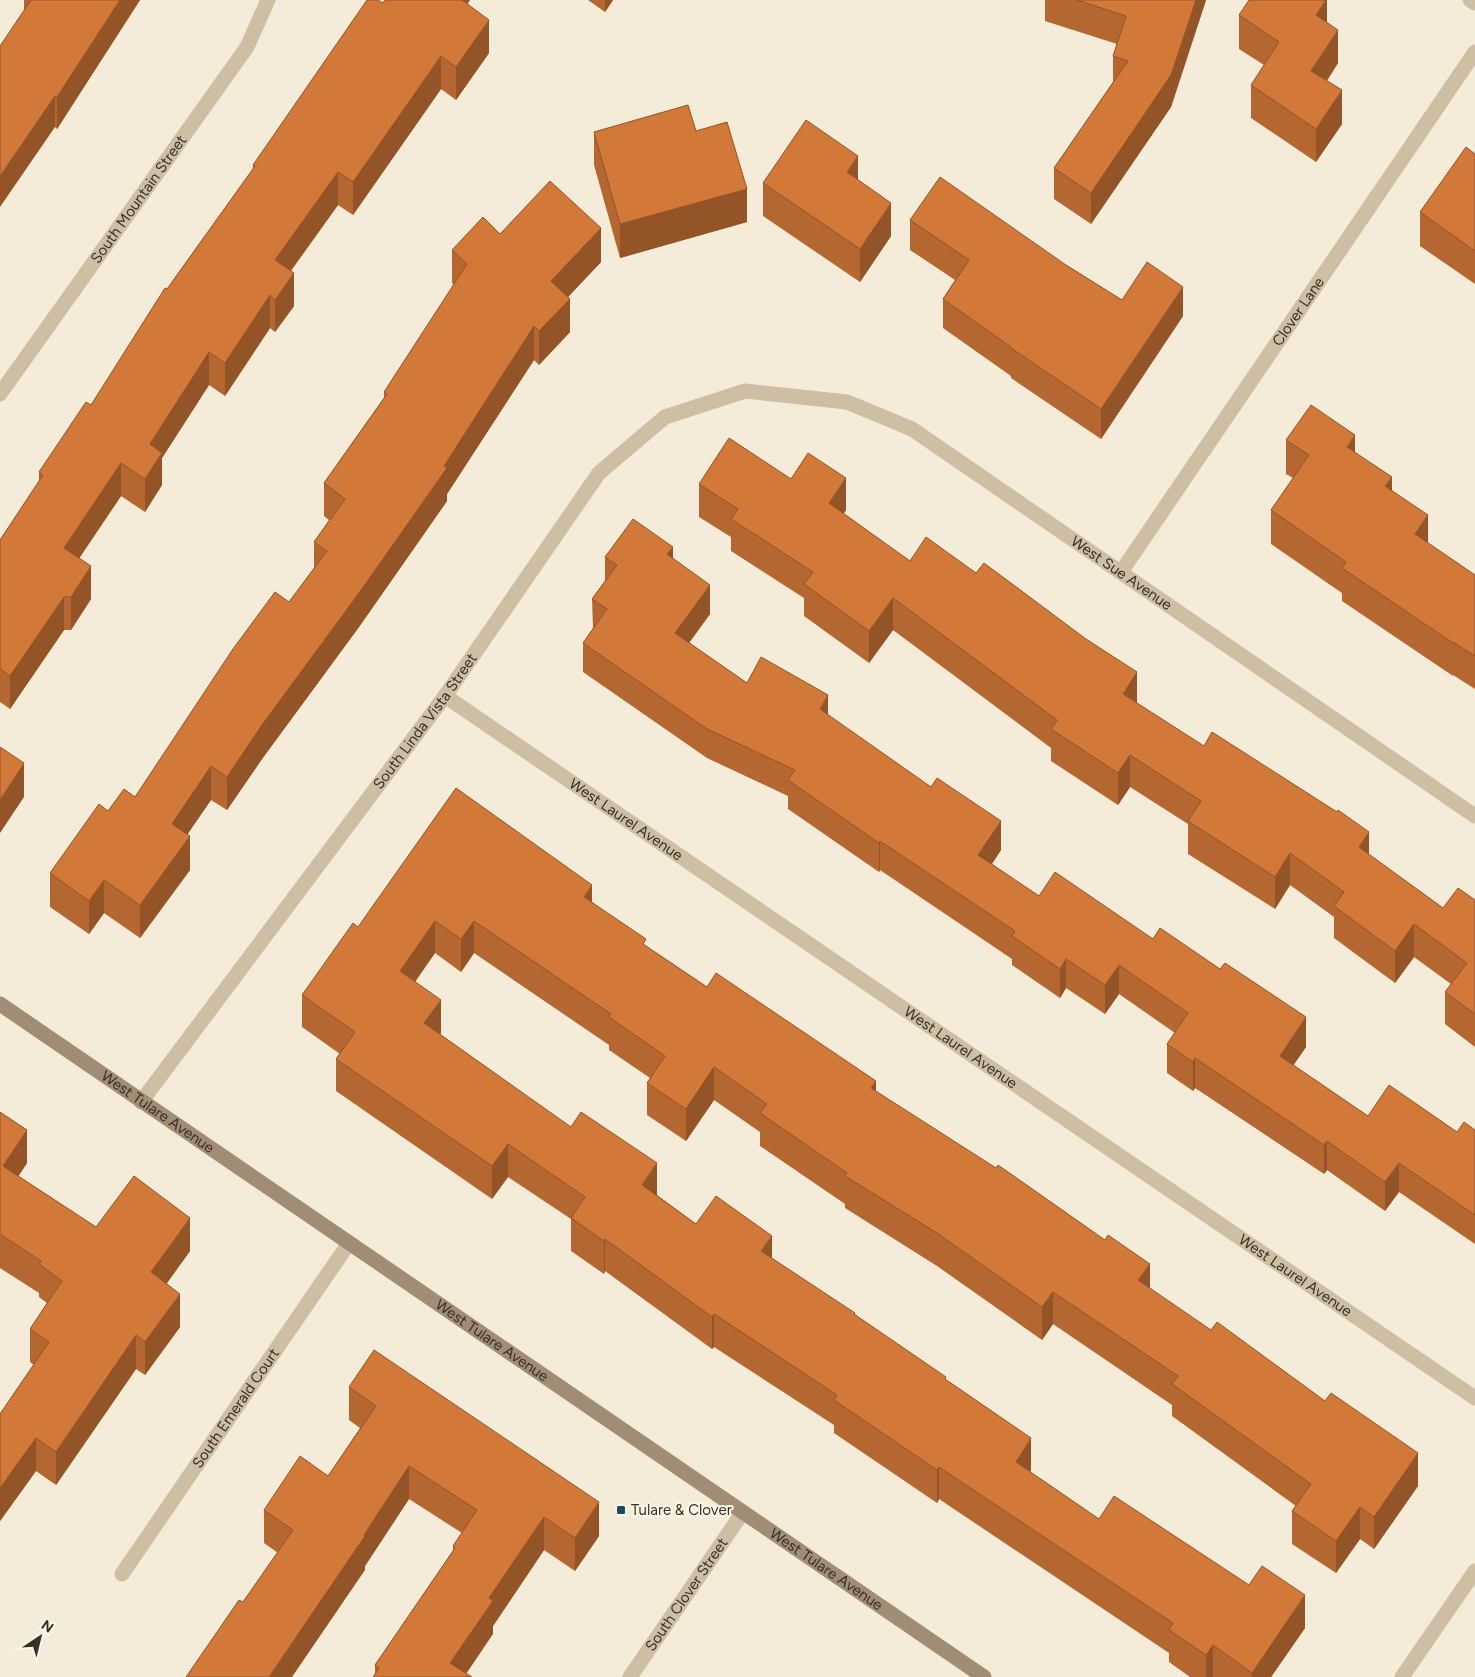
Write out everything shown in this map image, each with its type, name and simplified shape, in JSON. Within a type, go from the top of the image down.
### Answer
[{"type":"street","name":"South Mountain Street","points":[[0,394],[247,47],[268,0]]},
{"type":"street","points":[[1470,0],[1475,3]]},
{"type":"street","name":"Clover Lane","points":[[1120,572],[1475,52]]},
{"type":"street","name":"West Sue Avenue","points":[[745,391],[847,402],[912,429],[1475,816]]},
{"type":"street","name":"South Linda Vista Street","points":[[141,1102],[445,696],[599,473],[665,417],[745,391]]},
{"type":"street","name":"West Laurel Avenue","points":[[445,696],[1475,1398]]},
{"type":"street","name":"West Tulare Avenue","points":[[0,1004],[984,1677]]},
{"type":"street","name":"South Emerald Court","points":[[122,1574],[349,1243]]},
{"type":"street","name":"South Clover Street","points":[[630,1677],[743,1512]]},
{"type":"street","points":[[1402,1677],[1475,1571]]},
{"type":"building","points":[[31,0],[120,0],[57,97],[55,96],[0,176],[0,46]]},
{"type":"building","points":[[367,0],[378,0],[383,3],[385,0],[462,0],[489,20],[456,67],[441,56],[353,182],[338,172],[275,260],[294,273],[275,300],[270,295],[225,363],[209,352],[150,444],[162,453],[145,479],[121,463],[64,548],[91,566],[71,597],[64,597],[10,676],[0,669],[0,540],[43,475],[39,472],[86,402],[91,405],[165,288],[167,289],[255,166],[253,165]]},
{"type":"building","points":[[1077,0],[1196,0],[1171,75],[1091,193],[1054,168],[1128,61],[1113,56],[1126,16]]},
{"type":"building","points":[[1249,0],[1326,0],[1316,15],[1338,30],[1311,71],[1342,90],[1316,129],[1251,85],[1279,42],[1239,15]]},
{"type":"building","points":[[688,105],[696,131],[727,122],[747,189],[620,224],[594,132]]},
{"type":"building","points":[[806,120],[858,156],[847,172],[891,203],[860,249],[763,183]]},
{"type":"building","points":[[1466,147],[1475,154],[1475,251],[1420,212]]},
{"type":"building","points":[[940,177],[1066,265],[1122,300],[1147,262],[1183,287],[1101,409],[943,299],[969,260],[910,220]]},
{"type":"building","points":[[550,181],[601,228],[551,281],[570,299],[539,331],[534,326],[444,466],[447,468],[359,593],[262,725],[227,777],[211,766],[172,824],[190,836],[140,905],[104,880],[89,901],[50,873],[99,804],[108,811],[124,789],[135,797],[233,649],[275,592],[289,602],[327,551],[314,542],[345,499],[324,483],[387,394],[384,392],[467,264],[452,250],[483,217],[500,234]]},
{"type":"building","points":[[1311,405],[1355,435],[1347,447],[1392,477],[1385,486],[1428,515],[1415,534],[1475,575],[1475,656],[1342,568],[1346,562],[1271,510],[1309,455],[1286,440]]},
{"type":"building","points":[[729,438],[791,479],[808,453],[846,478],[829,503],[910,561],[926,537],[976,573],[984,563],[1086,639],[1137,672],[1123,694],[1204,746],[1212,732],[1337,812],[1338,810],[1369,832],[1359,847],[1443,908],[1458,888],[1475,900],[1475,1014],[1445,992],[1467,963],[1414,924],[1395,951],[1334,906],[1344,892],[1290,853],[1275,877],[1188,821],[1201,801],[1130,755],[1118,773],[1051,729],[1057,720],[893,598],[869,631],[804,584],[813,572],[731,519],[738,509],[699,484]]},
{"type":"building","points":[[633,519],[673,547],[667,554],[710,585],[675,633],[747,683],[761,657],[828,695],[820,709],[931,787],[937,778],[1001,821],[978,855],[1039,896],[1055,872],[1153,939],[1160,928],[1220,969],[1225,963],[1306,1017],[1280,1056],[1368,1116],[1389,1085],[1457,1132],[1464,1122],[1475,1130],[1475,1215],[1399,1163],[1385,1182],[1327,1141],[1324,1145],[1195,1058],[1193,1062],[1167,1044],[1188,1013],[1119,965],[1105,985],[1066,959],[1060,969],[1012,936],[1015,931],[880,841],[879,843],[788,780],[795,770],[707,729],[583,643],[607,609],[592,599],[617,565],[605,557]]},
{"type":"building","points":[[0,747],[24,763],[0,800]]},
{"type":"building","points":[[456,788],[592,885],[584,897],[646,939],[643,944],[707,987],[716,973],[876,1081],[871,1088],[996,1168],[998,1165],[1105,1240],[1108,1235],[1150,1264],[1138,1280],[1211,1330],[1217,1322],[1325,1401],[1331,1393],[1418,1453],[1374,1517],[1360,1507],[1336,1541],[1292,1511],[1311,1484],[1172,1384],[1178,1376],[1053,1292],[1042,1307],[937,1233],[845,1176],[847,1173],[760,1113],[767,1104],[714,1067],[686,1109],[647,1083],[665,1056],[609,1017],[611,1014],[474,921],[461,939],[435,921],[400,971],[441,1000],[424,1023],[571,1127],[581,1112],[657,1163],[642,1185],[696,1224],[716,1196],[772,1236],[761,1251],[855,1313],[946,1377],[945,1379],[1031,1438],[1016,1462],[1099,1519],[1114,1496],[1249,1585],[1262,1566],[1305,1595],[1252,1673],[1213,1645],[1206,1655],[1169,1630],[1173,1623],[939,1467],[937,1470],[834,1400],[837,1395],[714,1314],[712,1317],[605,1239],[604,1241],[571,1218],[585,1197],[508,1144],[492,1166],[336,1059],[355,1032],[302,995],[353,923],[358,927]]},
{"type":"building","points":[[0,1112],[27,1130],[3,1166],[96,1227],[134,1176],[190,1218],[151,1272],[180,1294],[145,1342],[136,1335],[56,1452],[36,1438],[0,1488],[0,1414],[49,1342],[30,1329],[62,1281],[39,1264],[41,1261],[0,1234]]},
{"type":"building","points":[[374,1350],[599,1502],[575,1538],[544,1517],[489,1598],[493,1601],[450,1663],[472,1677],[373,1677],[379,1668],[375,1665],[455,1548],[453,1546],[477,1510],[409,1466],[365,1536],[269,1677],[186,1677],[239,1600],[243,1602],[293,1530],[264,1510],[300,1456],[328,1476],[376,1406],[349,1387]]},
{"type":"place","name":"Tulare & Clover","points":[[621,1510]]}]
